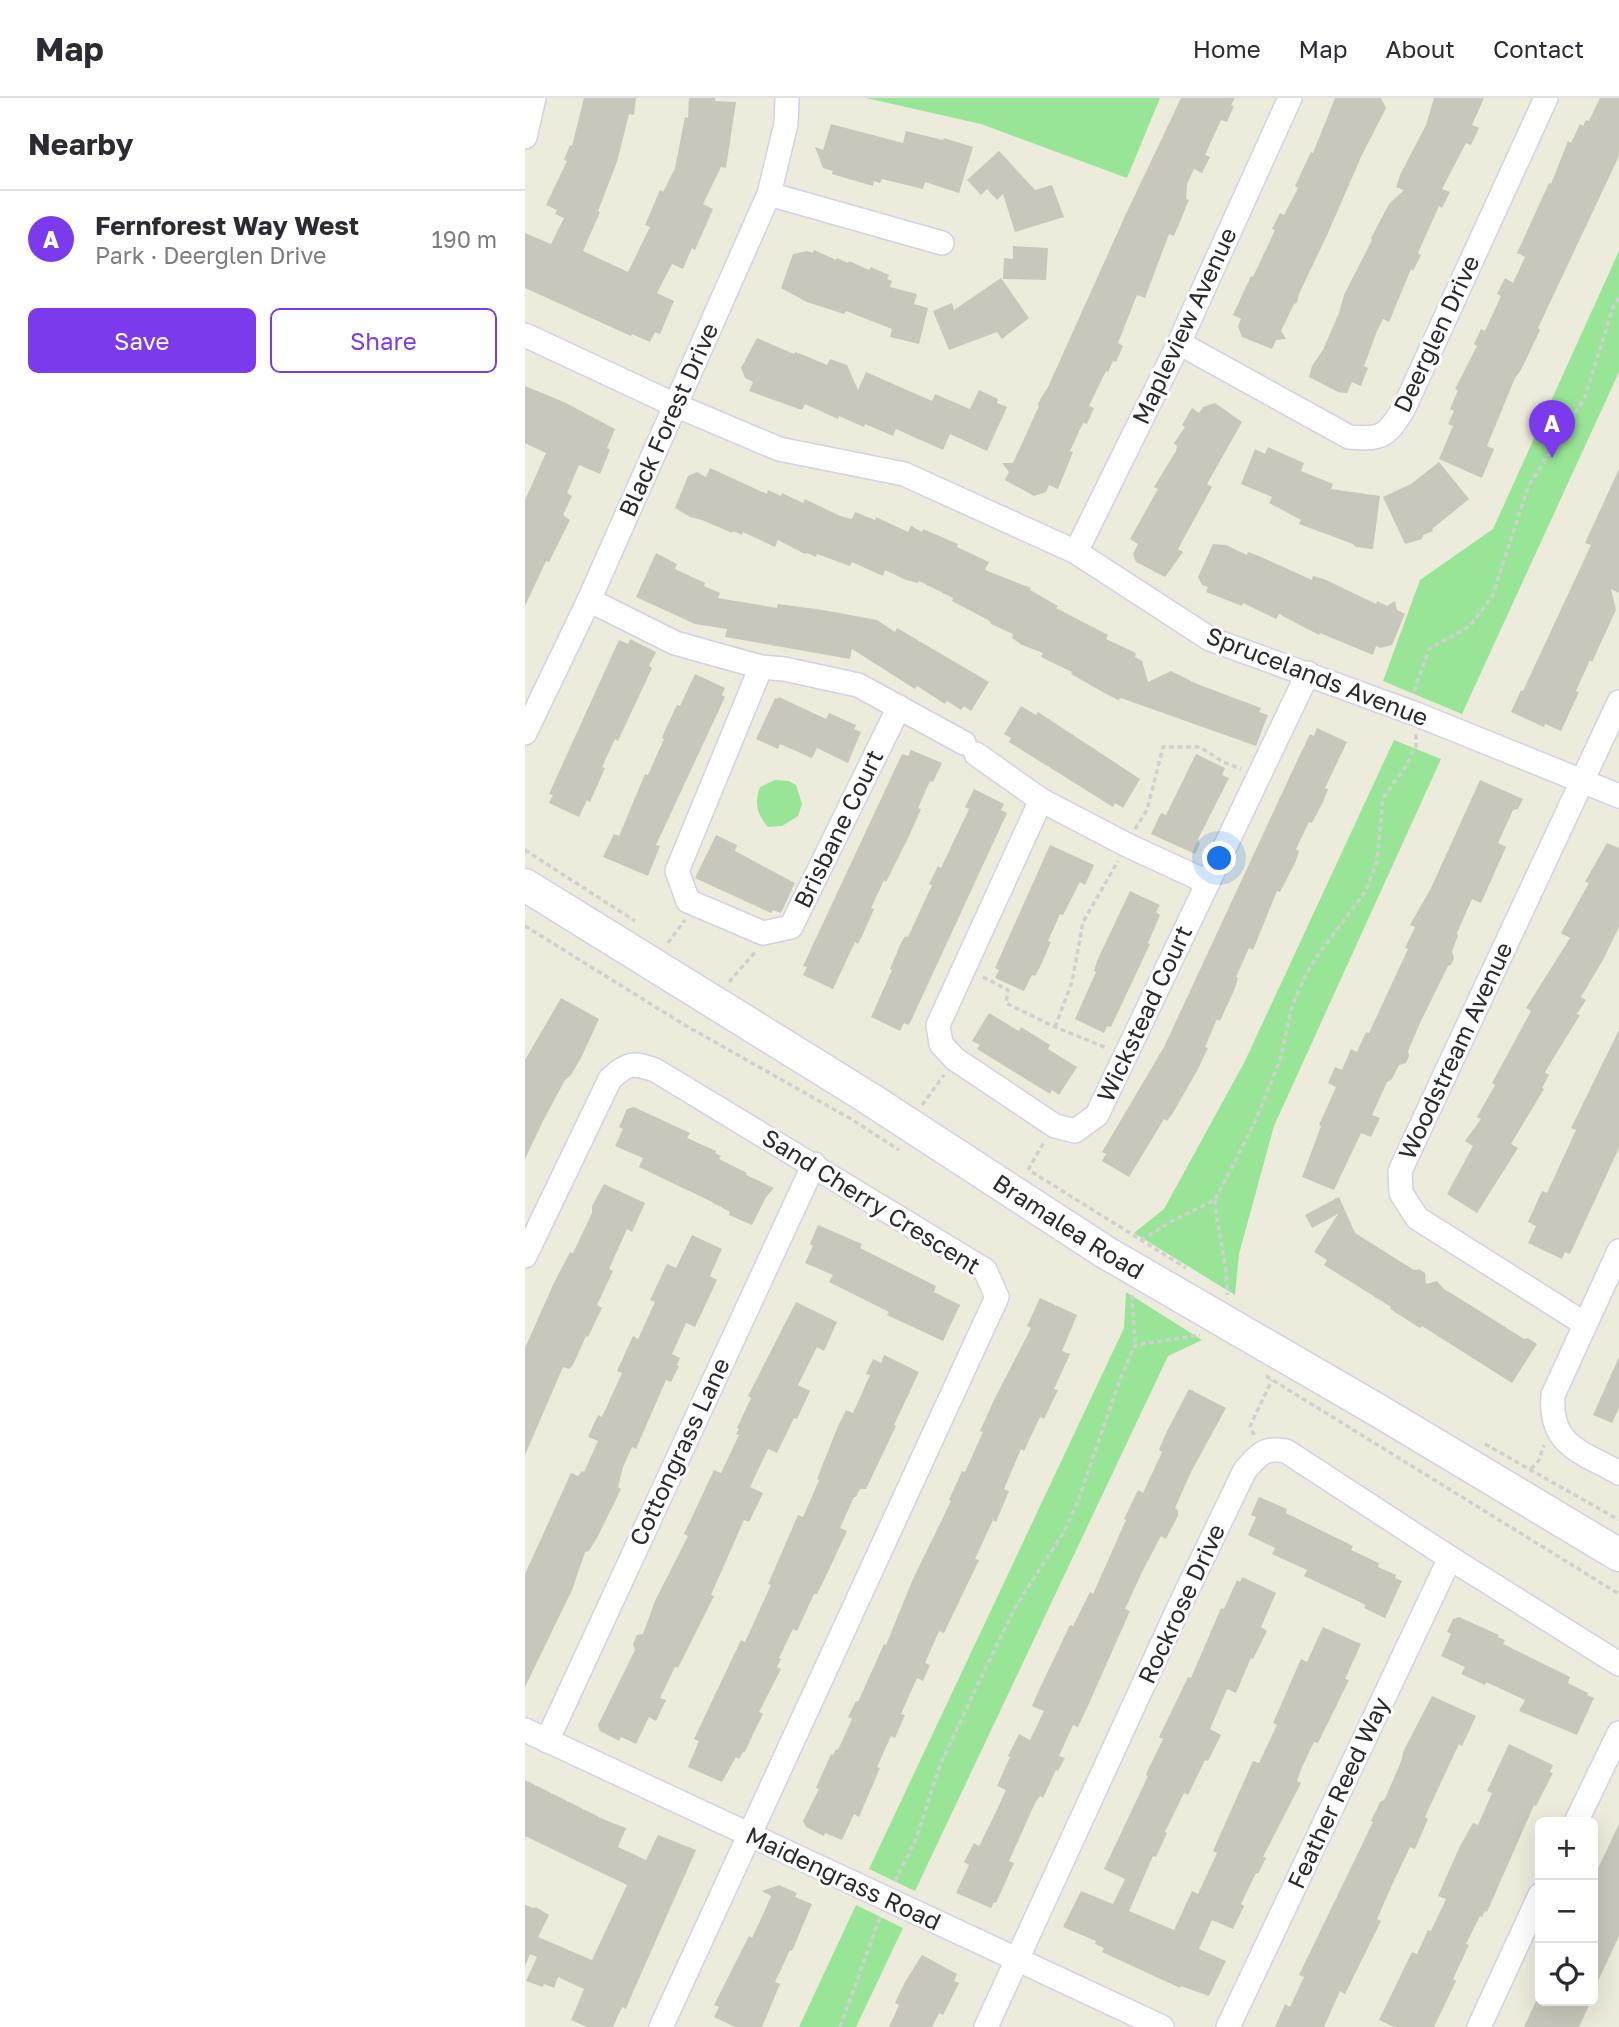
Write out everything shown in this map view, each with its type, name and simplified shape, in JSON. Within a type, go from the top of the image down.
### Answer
[{"type":"main road","name":"Bramalea Road","points":[[525,885],[867,1097],[1125,1252],[1230,1306],[1379,1411],[1619,1555]]},
{"type":"street","points":[[525,136],[534,98]]},
{"type":"street","name":"Black Forest Drive","points":[[525,733],[589,600],[769,194],[786,124],[787,98]]},
{"type":"street","name":"Mapleview Avenue","points":[[1076,552],[1179,343],[1290,98]]},
{"type":"street","name":"Deerglen Drive","points":[[1179,343],[1349,437],[1373,439],[1389,432],[1403,408],[1546,98]]},
{"type":"street","points":[[769,194],[942,243]]},
{"type":"street","name":"Sprucelands Avenue","points":[[525,335],[675,405],[779,449],[904,474],[1076,552],[1210,639],[1416,714],[1619,796]]},
{"type":"street","points":[[589,600],[675,643],[761,667],[784,669],[858,685],[899,706],[970,749],[1041,800],[1127,845],[1207,882]]},
{"type":"street","points":[[761,667],[677,871],[688,901],[763,933]]},
{"type":"street","name":"Wickstead Court","points":[[1055,1126],[1075,1131],[1097,1115],[1308,673]]},
{"type":"street","name":"Woodstream Avenue","points":[[1585,1324],[1417,1218],[1401,1193],[1400,1171],[1619,702]]},
{"type":"street","name":"Brisbane Court","points":[[763,933],[791,927],[899,706]]},
{"type":"street","points":[[1041,800],[938,1025],[941,1044],[955,1059],[1055,1126]]},
{"type":"street","name":"Sand Cherry Crescent","points":[[525,1256],[610,1079],[624,1066],[638,1064],[655,1070],[814,1164],[985,1270],[997,1297],[661,2027]]},
{"type":"street","name":"Cottongrass Lane","points":[[547,1741],[814,1164]]},
{"type":"street","points":[[1619,1251],[1553,1395],[1551,1416],[1562,1440],[1619,1474]]},
{"type":"street","points":[[1263,1452],[1273,1449],[1286,1451],[1619,1664]]},
{"type":"street","name":"Rockrose Drive","points":[[986,2027],[1245,1469],[1263,1452]]},
{"type":"street","name":"Feather Reed Way","points":[[1228,2027],[1450,1558]]},
{"type":"street","name":"Maidengrass Road","points":[[525,1730],[1162,2027]]},
{"type":"street","points":[[1578,1817],[1619,1733]]},
{"type":"street","points":[[1479,2027],[1535,1906]]},
{"type":"path","points":[[1230,1306],[1217,1227],[1216,1200],[1254,1124],[1280,1060],[1291,1006],[1306,974],[1319,952],[1366,891],[1377,861],[1383,798],[1406,766],[1416,746],[1414,689],[1429,649],[1470,626],[1492,597],[1528,488],[1585,397],[1613,307],[1619,298]]},
{"type":"path","points":[[1055,1027],[1072,982],[1083,922],[1147,810],[1163,747],[1200,747],[1223,762],[1259,775]]},
{"type":"path","points":[[525,850],[645,928]]},
{"type":"path","points":[[678,949],[668,943],[697,905]]},
{"type":"path","points":[[719,975],[729,982],[758,949],[763,933]]},
{"type":"path","points":[[964,968],[1009,990],[1006,1003],[1055,1027],[1125,1055]]},
{"type":"path","points":[[922,1105],[955,1059]]},
{"type":"path","points":[[1055,1126],[1028,1170],[1125,1252],[1195,1274]]},
{"type":"path","points":[[1125,1252],[1174,1220],[1216,1200]]},
{"type":"path","points":[[840,2027],[887,1898],[916,1839],[940,1765],[1017,1604],[1064,1532],[1078,1502],[1119,1382],[1135,1346],[1125,1252]]},
{"type":"path","points":[[1216,1287],[1230,1306]]},
{"type":"path","points":[[1135,1346],[1200,1335],[1230,1306]]},
{"type":"path","points":[[1263,1452],[1249,1426],[1272,1380]]},
{"type":"path","points":[[1482,1442],[1619,1520]]},
{"type":"green space","points":[[866,98],[1160,98],[1127,178],[981,124]]},
{"type":"green space","points":[[1619,251],[1619,372],[1462,714],[1383,681],[1420,580],[1493,529]]},
{"type":"green space","points":[[1394,740],[1441,759],[1274,1126],[1239,1254],[1235,1295],[1134,1233],[1164,1209],[1245,1061]]},
{"type":"green space","points":[[775,780],[789,781],[796,785],[802,804],[798,816],[782,826],[768,827],[759,813],[757,798],[760,787]]},
{"type":"green space","points":[[1126,1292],[1202,1340],[1168,1356],[915,1891],[869,1869],[1124,1328]]},
{"type":"green space","points":[[856,1905],[903,1928],[856,2027],[799,2027]]},
{"type":"building","points":[[584,98],[636,98],[634,115],[629,114],[617,162],[583,251],[628,272],[650,227],[645,225],[660,190],[663,192],[675,168],[685,117],[688,118],[689,98],[715,98],[715,101],[736,102],[726,168],[721,167],[703,204],[713,209],[695,250],[692,248],[683,269],[672,264],[657,293],[674,301],[660,334],[655,332],[650,342],[525,288],[525,233],[551,244],[564,218],[555,214],[557,210],[546,205],[567,161],[564,160],[570,145],[572,146]]},
{"type":"building","points":[[1181,98],[1235,98],[1227,122],[1221,120],[1205,155],[1210,157],[1202,173],[1194,169],[1187,184],[1186,199],[1189,200],[1174,236],[1169,234],[1145,298],[1137,295],[1118,343],[1123,346],[1116,362],[1113,361],[1108,372],[1106,371],[1089,406],[1094,408],[1087,424],[1083,423],[1070,451],[1073,452],[1058,489],[1049,485],[1046,492],[1034,496],[1005,480],[1009,472],[1002,463],[1013,463]]},
{"type":"building","points":[[1335,98],[1381,98],[1386,108],[1361,157],[1297,303],[1294,304],[1281,331],[1286,339],[1276,340],[1272,349],[1242,337],[1238,326],[1241,319],[1233,315],[1275,230],[1272,229],[1280,213],[1284,215],[1298,188],[1295,186],[1311,152],[1313,153]]},
{"type":"building","points":[[1434,98],[1484,98],[1472,125],[1479,128],[1471,145],[1466,143],[1442,189],[1450,192],[1442,208],[1439,206],[1418,253],[1421,255],[1413,271],[1411,269],[1389,322],[1383,319],[1377,331],[1364,366],[1368,368],[1361,386],[1352,382],[1347,393],[1338,392],[1309,377],[1312,366],[1323,350],[1344,295],[1371,238],[1389,204],[1404,190],[1396,187],[1426,125]]},
{"type":"building","points":[[1600,98],[1619,98],[1619,156],[1538,328],[1540,330],[1515,378],[1487,446],[1494,449],[1482,478],[1439,459],[1453,426],[1448,424],[1454,411],[1450,409],[1458,390],[1455,389],[1477,346],[1474,344],[1481,329],[1485,331],[1501,296],[1497,294],[1505,278],[1513,283],[1525,257],[1517,253],[1549,183],[1551,184],[1568,141],[1571,143],[1580,124],[1583,126],[1586,120],[1589,121]]},
{"type":"building","points":[[831,124],[903,143],[906,131],[973,147],[959,193],[925,182],[923,189],[882,179],[880,183],[874,181],[873,186],[832,174],[833,171],[823,168],[815,147],[823,150]]},
{"type":"building","points":[[999,151],[1035,190],[1052,185],[1064,217],[1015,232],[1003,194],[997,200],[987,189],[981,195],[967,180]]},
{"type":"building","points":[[1013,246],[1048,248],[1046,280],[1003,279],[1004,258],[1013,259]]},
{"type":"building","points":[[814,250],[869,270],[871,267],[889,275],[887,279],[892,281],[890,287],[917,294],[914,304],[928,308],[919,344],[890,337],[892,329],[846,311],[844,314],[807,302],[781,288],[793,254],[807,251],[813,253]]},
{"type":"building","points":[[1001,278],[1029,318],[1002,339],[997,332],[949,350],[933,311],[952,303],[954,310]]},
{"type":"building","points":[[757,338],[827,365],[830,359],[847,365],[858,390],[866,372],[932,401],[935,394],[970,409],[979,390],[998,399],[997,403],[1007,407],[987,451],[950,434],[943,450],[896,429],[893,436],[865,424],[864,427],[839,416],[838,419],[805,404],[802,410],[749,391],[753,382],[745,378],[741,368]]},
{"type":"building","points":[[525,386],[566,403],[615,429],[600,474],[579,465],[567,493],[572,496],[563,515],[570,520],[549,562],[546,561],[525,606],[525,500],[546,453],[525,443]]},
{"type":"building","points":[[1215,403],[1242,422],[1207,484],[1212,487],[1178,549],[1183,552],[1165,577],[1136,562],[1133,554],[1138,544],[1130,539],[1158,489],[1154,487],[1176,451],[1177,446],[1174,443],[1185,427],[1182,425],[1192,408],[1199,413],[1203,407]]},
{"type":"building","points":[[1268,447],[1304,463],[1301,471],[1333,484],[1331,489],[1380,496],[1373,549],[1356,547],[1299,524],[1301,520],[1269,503],[1272,497],[1241,484],[1255,449],[1265,454]]},
{"type":"building","points":[[1439,462],[1469,499],[1432,529],[1433,531],[1423,535],[1422,539],[1405,544],[1383,497],[1411,484]]},
{"type":"building","points":[[710,468],[767,494],[768,490],[781,496],[782,493],[803,503],[805,499],[852,519],[855,512],[875,520],[876,517],[908,532],[911,526],[922,532],[923,529],[958,544],[957,547],[989,562],[985,570],[1031,588],[1030,590],[1058,606],[1056,608],[1108,635],[1106,639],[1136,653],[1135,657],[1142,661],[1148,682],[1171,671],[1197,684],[1261,708],[1259,712],[1268,715],[1256,746],[1121,698],[1118,700],[1041,657],[1043,653],[1022,645],[1012,638],[1013,634],[952,601],[953,598],[919,581],[906,580],[885,570],[883,576],[852,562],[850,566],[817,554],[816,557],[805,554],[778,540],[775,547],[743,532],[742,535],[733,531],[732,533],[690,517],[675,508],[688,476],[697,472],[706,477]]},
{"type":"building","points":[[1619,469],[1619,593],[1611,589],[1616,610],[1592,662],[1590,660],[1561,731],[1545,724],[1544,727],[1511,712],[1591,545],[1585,543]]},
{"type":"building","points":[[1213,544],[1226,545],[1247,555],[1248,552],[1259,556],[1312,580],[1313,576],[1324,579],[1376,604],[1377,601],[1387,606],[1395,601],[1397,610],[1405,614],[1392,645],[1380,648],[1376,646],[1373,655],[1320,633],[1319,635],[1279,614],[1276,619],[1243,603],[1242,606],[1206,592],[1208,587],[1202,585],[1198,577]]},
{"type":"building","points":[[656,553],[677,564],[675,569],[720,593],[718,598],[777,608],[778,604],[823,610],[877,620],[895,632],[897,628],[989,682],[971,711],[964,706],[961,710],[947,701],[945,704],[917,686],[915,689],[852,649],[850,659],[725,637],[727,629],[695,624],[636,597]]},
{"type":"building","points":[[630,639],[656,652],[649,666],[652,668],[618,741],[615,739],[602,767],[605,768],[590,802],[587,800],[579,817],[549,803],[553,795],[549,794],[619,640],[628,644]]},
{"type":"building","points":[[695,674],[725,688],[722,695],[725,697],[656,845],[660,846],[648,876],[603,857],[614,834],[619,836],[645,774],[648,775],[664,739],[662,738],[666,728]]},
{"type":"building","points":[[779,697],[826,719],[829,713],[856,725],[854,729],[861,732],[848,763],[817,748],[812,758],[780,744],[778,749],[756,739],[775,698]]},
{"type":"building","points":[[1021,706],[1036,715],[1038,712],[1140,779],[1123,808],[1115,803],[1113,807],[1009,742],[1011,738],[1004,734]]},
{"type":"building","points":[[1317,728],[1347,742],[1325,788],[1328,789],[1324,800],[1312,823],[1309,822],[1296,849],[1299,851],[1296,861],[1280,892],[1277,891],[1253,950],[1249,948],[1236,977],[1235,988],[1220,1021],[1217,1019],[1198,1069],[1173,1113],[1167,1121],[1164,1119],[1129,1177],[1102,1161],[1106,1154],[1102,1152],[1164,1047],[1297,761],[1310,734],[1314,736]]},
{"type":"building","points":[[911,750],[942,763],[933,782],[930,781],[910,834],[871,908],[874,909],[863,934],[858,944],[855,942],[833,989],[803,975],[807,967],[803,966],[902,754],[908,756]]},
{"type":"building","points":[[1196,754],[1225,768],[1222,775],[1229,778],[1198,839],[1200,844],[1195,854],[1151,834],[1161,813],[1166,815]]},
{"type":"building","points":[[1480,780],[1523,799],[1518,809],[1513,810],[1498,843],[1506,847],[1481,903],[1472,899],[1457,933],[1452,951],[1454,958],[1420,1023],[1406,1063],[1399,1065],[1392,1079],[1387,1082],[1372,1115],[1380,1118],[1371,1137],[1361,1133],[1334,1190],[1302,1177],[1321,1126],[1319,1125],[1336,1087],[1328,1083],[1335,1067],[1342,1070],[1351,1049],[1357,1052],[1366,1032],[1369,1033],[1408,949],[1405,948],[1415,927],[1410,925],[1431,888]]},
{"type":"building","points":[[974,789],[1004,804],[1001,810],[1007,813],[909,1025],[904,1023],[900,1031],[871,1017],[900,945],[905,936],[908,937],[932,885],[929,884],[938,866],[941,868],[969,809],[965,807]]},
{"type":"building","points":[[716,835],[737,845],[735,851],[795,883],[781,913],[773,910],[771,913],[695,878]]},
{"type":"building","points":[[1607,843],[1619,848],[1619,927],[1581,997],[1586,1000],[1577,1014],[1580,1015],[1545,1072],[1549,1075],[1542,1088],[1544,1089],[1511,1144],[1518,1148],[1477,1213],[1447,1194],[1473,1146],[1465,1141],[1481,1119],[1477,1117],[1495,1085],[1492,1083],[1531,1011],[1526,1008],[1570,938],[1561,933],[1589,883],[1585,882]]},
{"type":"building","points":[[1050,845],[1094,865],[1085,885],[1080,882],[1063,915],[1060,914],[1040,967],[1035,976],[1032,975],[1024,991],[995,978],[999,970],[995,968]]},
{"type":"building","points":[[1130,891],[1160,905],[1156,912],[1160,915],[1148,943],[1150,944],[1111,1027],[1107,1026],[1104,1033],[1075,1019],[1096,972],[1097,961]]},
{"type":"building","points":[[561,998],[599,1019],[581,1058],[565,1080],[525,1159],[525,1060]]},
{"type":"building","points":[[989,1013],[1019,1031],[1021,1027],[1050,1045],[1048,1049],[1077,1067],[1059,1095],[1052,1090],[1050,1094],[977,1049],[980,1045],[972,1041]]},
{"type":"building","points":[[1619,1030],[1619,1148],[1570,1254],[1565,1252],[1562,1259],[1528,1243],[1536,1226],[1528,1222],[1542,1191],[1547,1193],[1576,1130],[1571,1128]]},
{"type":"building","points":[[634,1107],[690,1133],[687,1138],[716,1151],[715,1153],[721,1156],[719,1159],[774,1188],[766,1197],[752,1225],[729,1215],[730,1212],[708,1200],[639,1167],[643,1158],[615,1146],[623,1129],[619,1127],[627,1109]]},
{"type":"building","points":[[604,1184],[645,1203],[632,1232],[627,1229],[609,1269],[613,1271],[597,1305],[602,1308],[573,1365],[569,1369],[563,1367],[525,1455],[525,1348],[553,1285],[570,1252],[573,1253]]},
{"type":"building","points":[[1339,1197],[1355,1233],[1414,1270],[1419,1269],[1425,1273],[1426,1284],[1437,1281],[1444,1289],[1524,1339],[1528,1338],[1537,1344],[1512,1383],[1422,1326],[1420,1328],[1324,1265],[1327,1260],[1314,1252],[1338,1214],[1312,1228],[1305,1215]]},
{"type":"building","points":[[818,1225],[862,1244],[860,1248],[936,1286],[934,1292],[960,1305],[943,1341],[887,1315],[889,1312],[829,1282],[833,1275],[805,1263]]},
{"type":"building","points":[[692,1235],[722,1249],[710,1276],[717,1280],[695,1327],[686,1323],[672,1354],[680,1358],[677,1365],[679,1366],[671,1382],[666,1380],[636,1449],[632,1447],[623,1467],[618,1487],[621,1489],[598,1536],[589,1551],[585,1552],[572,1590],[525,1687],[525,1574],[571,1473],[578,1476],[584,1472],[598,1441],[588,1437],[598,1415],[602,1417],[622,1373],[617,1371],[633,1336],[638,1339],[655,1302],[650,1300],[667,1264],[676,1268]]},
{"type":"building","points":[[1040,1298],[1077,1315],[1062,1351],[1070,1354],[1054,1389],[1058,1390],[1044,1419],[1040,1417],[1024,1451],[1021,1449],[1004,1489],[1009,1491],[996,1522],[993,1520],[975,1559],[979,1560],[944,1633],[939,1631],[925,1663],[930,1665],[923,1681],[917,1678],[901,1714],[905,1715],[895,1738],[891,1736],[877,1767],[880,1768],[859,1817],[854,1814],[842,1840],[825,1833],[824,1836],[806,1827],[803,1821],[819,1789],[816,1788],[831,1754],[838,1750],[852,1719],[848,1717],[856,1701],[858,1702],[884,1644],[886,1645],[962,1471],[965,1472],[983,1432],[980,1431],[993,1402],[1031,1328],[1027,1326]]},
{"type":"building","points":[[796,1302],[837,1322],[824,1351],[817,1347],[798,1385],[810,1391],[777,1453],[768,1449],[750,1487],[763,1493],[749,1522],[744,1520],[711,1595],[714,1596],[660,1698],[666,1700],[656,1721],[649,1717],[636,1744],[621,1737],[619,1741],[600,1731],[598,1725],[635,1650],[633,1644],[637,1635],[643,1634],[655,1601],[688,1536],[684,1534],[714,1470],[721,1473],[739,1435],[736,1434],[739,1429],[737,1428],[751,1398],[748,1396]]},
{"type":"building","points":[[884,1355],[919,1372],[866,1489],[860,1489],[854,1497],[840,1528],[847,1531],[825,1578],[817,1594],[814,1594],[797,1631],[793,1629],[779,1658],[781,1659],[777,1667],[781,1669],[759,1712],[763,1714],[745,1752],[739,1759],[736,1757],[722,1782],[688,1767],[699,1741],[694,1739],[741,1640],[745,1642],[798,1515],[803,1517],[838,1426],[846,1410],[853,1413],[870,1375],[866,1374],[873,1359],[881,1363]]},
{"type":"building","points":[[1619,1357],[1619,1408],[1612,1423],[1593,1415]]},
{"type":"building","points":[[1189,1389],[1226,1408],[1191,1472],[1175,1508],[1178,1510],[1178,1516],[1166,1539],[1161,1536],[1143,1570],[1125,1609],[1130,1611],[1087,1708],[1078,1727],[1073,1725],[1059,1756],[1065,1758],[1058,1771],[1056,1770],[1043,1798],[1040,1796],[1035,1803],[1009,1861],[1014,1863],[996,1903],[994,1902],[991,1908],[956,1893],[969,1865],[964,1862],[974,1843],[979,1846],[1006,1790],[997,1786],[1019,1734],[1030,1740],[1044,1711],[1032,1706],[1039,1690],[1070,1625],[1073,1626],[1090,1592],[1093,1594],[1126,1520],[1124,1519],[1138,1490],[1143,1493],[1162,1452],[1159,1450],[1166,1433]]},
{"type":"building","points":[[1259,1497],[1287,1509],[1286,1513],[1353,1546],[1351,1550],[1379,1563],[1378,1567],[1396,1575],[1395,1578],[1402,1581],[1385,1618],[1364,1608],[1366,1605],[1304,1576],[1307,1570],[1272,1554],[1275,1548],[1248,1535],[1256,1517],[1251,1515]]},
{"type":"building","points":[[1242,1577],[1276,1593],[1261,1627],[1267,1631],[1253,1659],[1251,1658],[1236,1693],[1227,1689],[1210,1729],[1221,1735],[1188,1795],[1184,1793],[1129,1911],[1174,1930],[1192,1891],[1198,1894],[1217,1853],[1213,1851],[1253,1761],[1259,1763],[1277,1725],[1273,1723],[1301,1659],[1307,1662],[1323,1627],[1361,1644],[1345,1679],[1349,1680],[1318,1743],[1314,1742],[1302,1767],[1297,1781],[1301,1783],[1241,1904],[1244,1906],[1233,1929],[1212,1920],[1199,1949],[1226,1961],[1209,1996],[1181,1986],[1180,1988],[1102,1952],[1104,1948],[1095,1944],[1096,1941],[1063,1927],[1081,1891],[1113,1904],[1125,1879],[1104,1869],[1148,1776],[1148,1770],[1163,1739],[1159,1737],[1188,1677],[1191,1678],[1221,1608],[1224,1609],[1237,1580],[1240,1582]]},
{"type":"building","points":[[1459,1617],[1499,1635],[1498,1637],[1505,1640],[1503,1644],[1570,1677],[1568,1683],[1594,1698],[1577,1735],[1519,1711],[1525,1700],[1461,1674],[1465,1667],[1441,1656],[1451,1634],[1447,1632],[1453,1619]]},
{"type":"building","points":[[1432,1696],[1476,1716],[1462,1746],[1459,1744],[1425,1817],[1428,1819],[1415,1849],[1410,1847],[1392,1885],[1377,1919],[1381,1921],[1345,1994],[1340,1991],[1324,2027],[1275,2027],[1285,2004],[1290,2007],[1304,1977],[1299,1975]]},
{"type":"building","points":[[1509,1744],[1553,1765],[1550,1772],[1553,1773],[1536,1806],[1534,1805],[1487,1912],[1480,1916],[1466,1944],[1469,1945],[1453,1979],[1456,1981],[1434,2027],[1394,2027],[1379,2020],[1412,1952],[1417,1954],[1428,1930],[1431,1931],[1446,1899],[1438,1896],[1473,1823],[1478,1825],[1492,1793],[1487,1791]]},
{"type":"building","points":[[525,1780],[626,1828],[618,1847],[646,1860],[658,1835],[696,1850],[626,2009],[622,2007],[613,2027],[587,2027],[571,2020],[584,1989],[558,1977],[554,1988],[526,1981],[537,1957],[530,1954],[525,1966],[525,1905],[536,1907],[549,1915],[538,1937],[592,1960],[627,1885],[525,1836]]},
{"type":"building","points":[[1619,1824],[1619,1936],[1598,1981],[1598,1880],[1598,1868]]},
{"type":"building","points":[[779,1885],[797,1893],[795,1897],[812,1904],[775,1982],[780,1984],[762,2027],[735,2027],[714,2017],[719,2007],[714,2005],[749,1936],[752,1938],[771,1896],[762,1891]]},
{"type":"building","points":[[922,1955],[957,1974],[954,1981],[959,1983],[943,2015],[939,2013],[932,2027],[889,2027],[899,2005],[895,2003]]},
{"type":"building","points":[[1535,2003],[1535,2006],[1589,2006],[1579,2027],[1524,2027]]},
{"type":"place","name":"Fernforest Way West","points":[[1552,458]]}]
